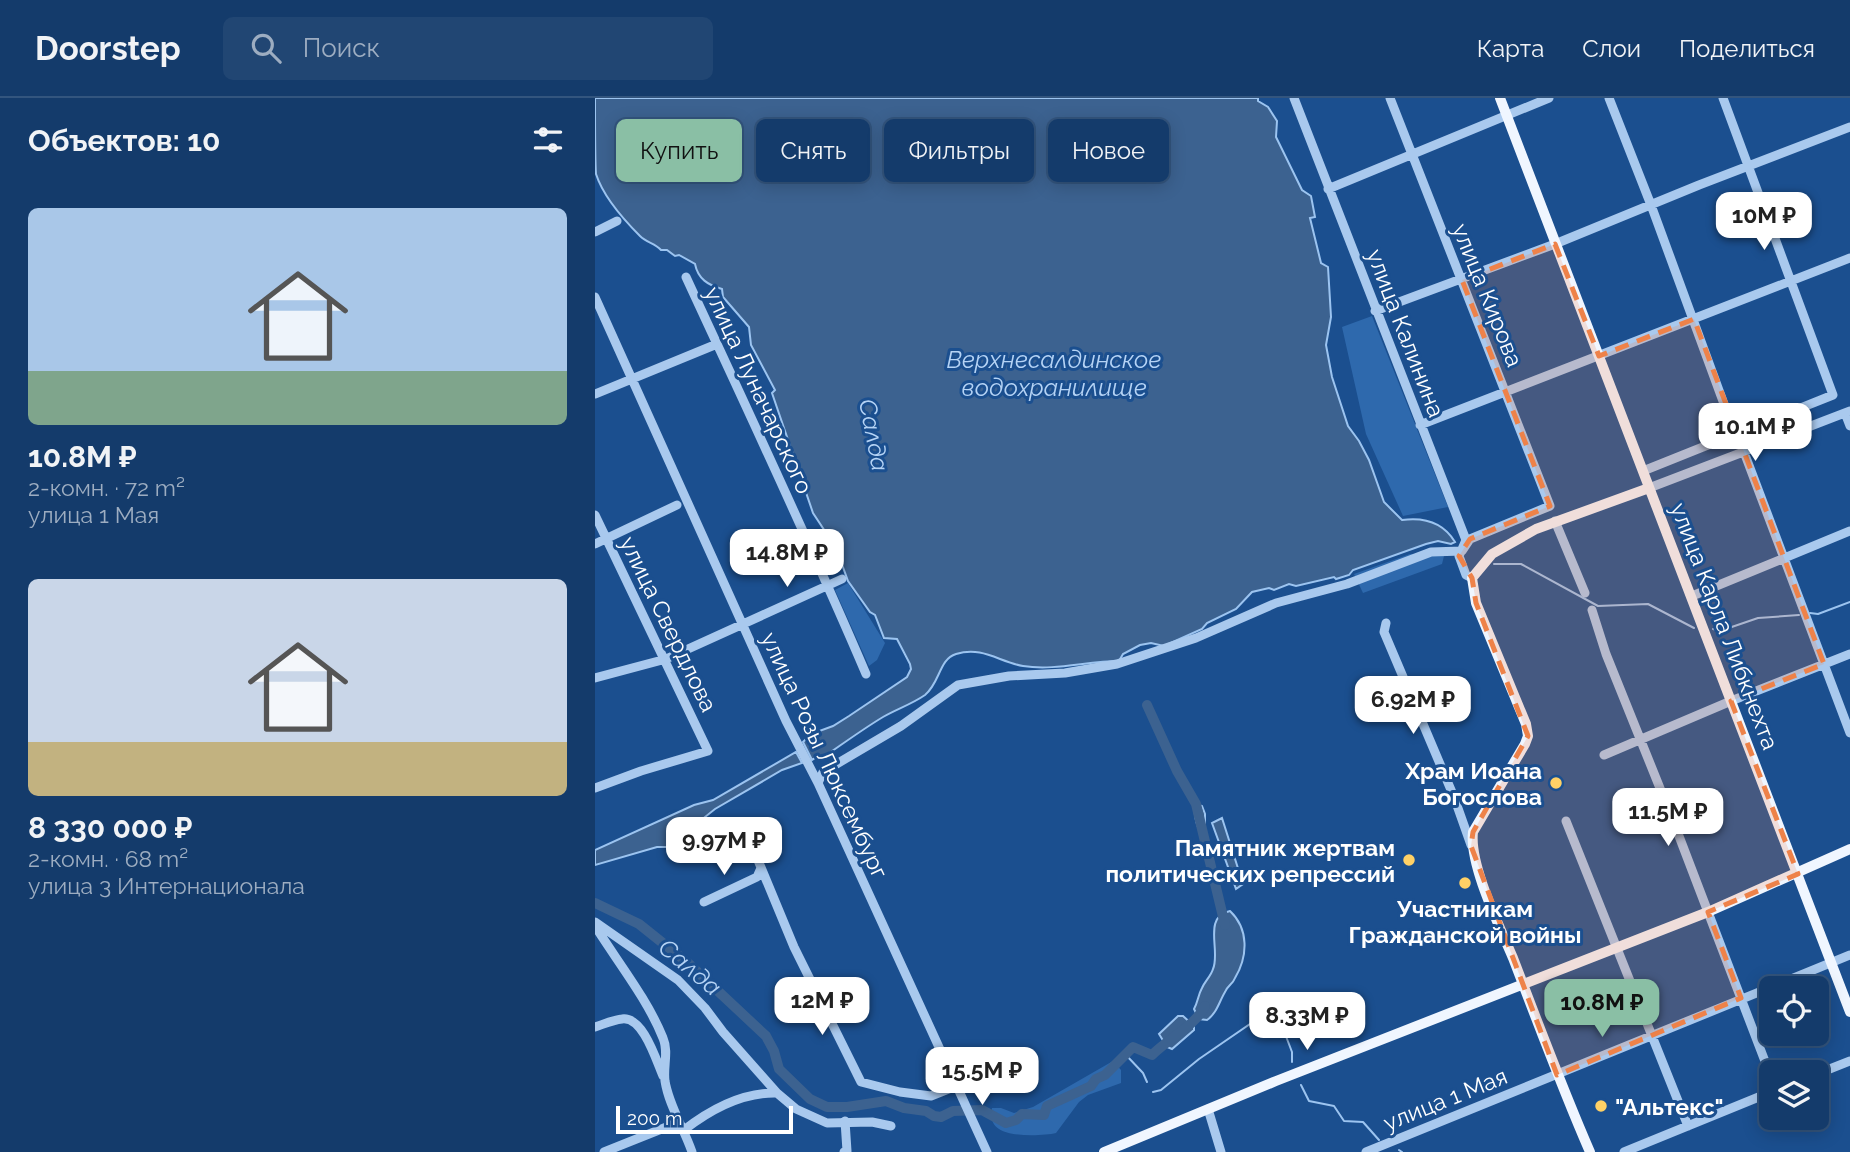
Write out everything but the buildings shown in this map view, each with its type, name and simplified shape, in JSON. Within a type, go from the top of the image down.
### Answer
[{"type":"main road","name":"улица Карла Либкнехта","points":[[1500,98],[1850,1012]]},
{"type":"main road","points":[[1590,1152],[1557,1075],[1471,846],[1473,832],[1528,736],[1521,712],[1476,603],[1472,578],[1492,554],[1536,529],[1649,488]]},
{"type":"main road","points":[[1104,1152],[1708,912],[1850,849]]},
{"type":"street","name":"улица Калинина","points":[[1294,98],[1465,540],[1459,556],[1466,575],[1472,578]]},
{"type":"street","name":"улица Кирова","points":[[1390,98],[1550,506],[1470,539],[1462,551]]},
{"type":"street","points":[[1328,189],[1549,98]]},
{"type":"street","points":[[1609,98],[1735,434]]},
{"type":"street","points":[[1643,471],[1833,395],[1723,98]]},
{"type":"street","points":[[1375,311],[1555,244],[1850,127]]},
{"type":"street","points":[[595,232],[617,221]]},
{"type":"street","points":[[1420,425],[1850,258]]},
{"type":"street","name":"улица Луначарского","points":[[686,277],[748,406],[866,674]]},
{"type":"street","name":"улица Розы Люксембург","points":[[595,297],[793,735],[818,783],[987,1152]]},
{"type":"street","points":[[595,394],[717,344]]},
{"type":"street","points":[[1649,488],[1847,412],[1850,426]]},
{"type":"street","points":[[1744,452],[1850,733]]},
{"type":"street","points":[[595,544],[677,505]]},
{"type":"street","name":"улица Свердлова","points":[[595,514],[708,751],[595,788]]},
{"type":"street","points":[[1555,521],[1585,593]]},
{"type":"street","points":[[1692,596],[1850,531]]},
{"type":"street","points":[[818,783],[823,772],[901,726],[958,685],[1009,676],[1065,673],[1117,664],[1196,638],[1276,603],[1347,584],[1431,552],[1462,551]]},
{"type":"street","points":[[595,678],[666,659],[842,579]]},
{"type":"street","points":[[1591,610],[1765,1060]]},
{"type":"street","points":[[1385,623],[1384,632],[1471,846]]},
{"type":"street","points":[[1604,755],[1850,654]]},
{"type":"street","points":[[1566,821],[1688,1126]]},
{"type":"street","points":[[743,824],[794,947],[861,1082],[900,1092],[931,1096],[956,1086]]},
{"type":"street","points":[[705,902],[757,877],[761,868]]},
{"type":"street","points":[[595,924],[664,1039],[667,1055],[665,1079]]},
{"type":"street","points":[[595,924],[678,981],[705,1008],[777,1093],[796,1109],[827,1123],[871,1122],[891,1126]]},
{"type":"street","name":"улица 1 Мая","points":[[1366,1152],[1850,955]]},
{"type":"street","points":[[595,1027],[624,1018],[633,1021],[644,1032],[692,1152]]},
{"type":"street","points":[[1829,1069],[1850,1061]]},
{"type":"street","points":[[684,1129],[705,1114],[745,1097],[759,1093],[777,1093]]},
{"type":"street","points":[[1624,1152],[1759,1097]]},
{"type":"street","points":[[1208,1109],[1221,1152]]},
{"type":"street","points":[[844,1152],[847,1151],[845,1121]]},
{"type":"street","points":[[604,1152],[674,1124],[684,1129]]},
{"type":"highlighted area","points":[[1555,244],[1599,356],[1694,319],[1824,664],[1731,701],[1798,874],[1708,912],[1741,998],[1557,1075],[1471,846],[1473,832],[1528,736],[1476,603],[1472,578],[1459,556],[1470,539],[1550,506],[1462,280]]},
{"type":"shaded area","points":[[1372,316],[1448,507],[1403,516],[1366,434],[1342,327]]},
{"type":"shaded area","points":[[1410,554],[1444,556],[1442,564],[1363,593],[1354,574]]},
{"type":"shaded area","points":[[848,583],[885,643],[877,660],[869,666],[835,590]]},
{"type":"shaded area","points":[[1113,1061],[1121,1070],[1121,1083],[1088,1095],[1079,1102],[1056,1133],[1018,1135],[1004,1132],[993,1122],[992,1108],[1014,1113],[1033,1107]]},
{"type":"water","name":"Верхнесалдинское водохранилище","points":[[595,98],[1258,98],[1277,121],[1276,137],[1302,190],[1311,196],[1315,217],[1310,218],[1321,263],[1328,267],[1331,317],[1326,345],[1332,377],[1348,426],[1369,460],[1384,502],[1402,520],[1418,519],[1439,525],[1455,542],[1451,544],[1438,541],[1426,544],[1353,570],[1349,575],[1336,579],[1334,577],[1252,592],[1236,609],[1207,623],[1202,629],[1164,646],[1151,643],[1140,645],[1123,654],[1119,661],[1035,667],[1014,664],[983,653],[956,654],[946,661],[925,695],[883,717],[825,756],[812,760],[803,742],[811,734],[833,726],[907,677],[910,664],[897,639],[884,638],[875,615],[848,581],[836,548],[813,513],[772,393],[775,390],[751,345],[749,327],[723,297],[722,289],[704,281],[695,264],[667,250],[661,250],[643,238],[609,199],[596,174]]},
{"type":"water","points":[[796,752],[802,763],[782,770],[715,809],[695,825],[693,831],[671,847],[657,847],[595,865],[595,850],[694,805],[713,800]]},
{"type":"water","points":[[1196,804],[1202,806],[1205,814],[1205,839],[1196,822]]},
{"type":"water","points":[[1222,818],[1243,884],[1236,889],[1212,823]]},
{"type":"water","points":[[1230,911],[1241,926],[1243,934],[1245,943],[1242,961],[1234,980],[1213,1014],[1207,1020],[1199,1019],[1194,1009],[1215,962],[1214,927],[1222,914]]},
{"type":"water","points":[[1178,1016],[1183,1016],[1194,1026],[1194,1030],[1172,1049],[1167,1047],[1159,1034]]},
{"type":"waterway","points":[[1494,564],[1521,564],[1598,606],[1648,604],[1694,628]]},
{"type":"waterway","points":[[1810,613],[1818,614],[1850,602]]},
{"type":"waterway","points":[[1713,629],[1720,631],[1758,618],[1799,615]]},
{"type":"waterway","name":"Салда","points":[[1147,705],[1177,771],[1196,804],[1225,925]]},
{"type":"waterway","name":"Салда","points":[[595,903],[639,924],[689,964],[766,1036],[779,1069],[810,1099],[827,1107],[886,1101],[941,1117],[953,1111],[982,1110],[1006,1123],[1016,1120],[1022,1114],[1044,1115],[1047,1106],[1091,1086],[1133,1047],[1152,1055],[1188,1026],[1205,1006]]},
{"type":"waterway","points":[[1153,1092],[1161,1090],[1199,1059],[1266,1013],[1279,1018],[1292,1052],[1292,1062]]},
{"type":"waterway","points":[[1126,1055],[1143,1073],[1147,1082]]},
{"type":"waterway","points":[[1301,1085],[1309,1101],[1334,1106],[1344,1121],[1363,1122],[1379,1140]]},
{"type":"place","name":"Храм Иоана Богослова","points":[[1556,783]]},
{"type":"place","name":"Памятник жертвам политических репрессий","points":[[1409,860]]},
{"type":"place","name":"Участникам Гражданской войны","points":[[1465,883]]},
{"type":"place","name":"\"Альтекс\"","points":[[1601,1106]]}]
